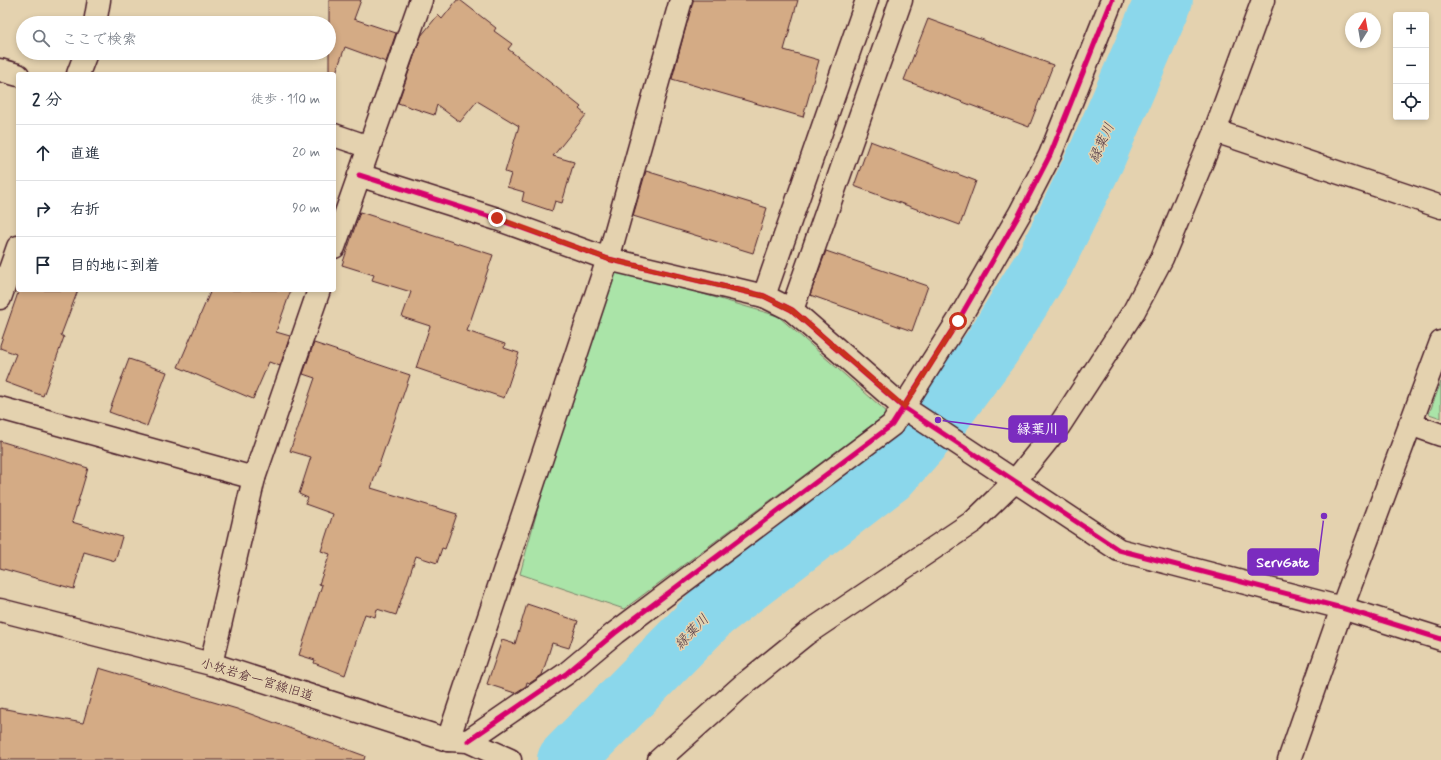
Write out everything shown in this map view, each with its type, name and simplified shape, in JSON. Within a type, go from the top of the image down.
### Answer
[{"type":"street","points":[[96,16],[99,0]]},
{"type":"street","points":[[336,241],[421,0]]},
{"type":"street","points":[[458,741],[608,259],[681,0]]},
{"type":"street","points":[[764,296],[867,0]]},
{"type":"street","points":[[792,310],[901,0]]},
{"type":"street","points":[[458,741],[567,673],[615,633],[910,411],[958,321],[1020,213],[1050,155],[1112,0]]},
{"type":"street","points":[[659,760],[744,684],[806,634],[974,521],[1015,481],[1059,426],[1134,311],[1165,252],[1215,131],[1263,0]]},
{"type":"street","points":[[79,72],[83,60]]},
{"type":"street","points":[[0,70],[16,74]]},
{"type":"street","points":[[1215,131],[1441,208]]},
{"type":"street","points":[[336,136],[369,147]]},
{"type":"street","points":[[359,175],[497,218],[608,259],[764,296],[792,310],[910,411],[1119,550],[1342,608],[1441,639]]},
{"type":"street","points":[[0,298],[16,253]]},
{"type":"street","points":[[211,664],[254,478],[318,292]]},
{"type":"street","points":[[1289,760],[1342,608],[1441,342]]},
{"type":"street","points":[[0,408],[254,478]]},
{"type":"street","points":[[1410,424],[1441,435]]},
{"type":"street","name":"小牧岩倉一宮線旧道","points":[[0,610],[211,664],[488,750],[510,760]]},
{"type":"green space","points":[[604,265],[778,316],[888,413],[624,609],[520,574]]},
{"type":"green space","points":[[1441,382],[1441,418],[1429,414]]},
{"type":"building","points":[[329,0],[361,0],[354,19],[396,33],[386,62],[345,47],[336,72],[329,72],[329,60],[336,60],[336,16],[329,16]]},
{"type":"building","points":[[457,0],[460,0],[496,28],[494,31],[512,44],[508,49],[581,107],[579,109],[586,115],[553,156],[574,162],[562,203],[555,201],[552,211],[522,201],[524,192],[507,187],[511,174],[505,172],[519,126],[477,101],[460,122],[437,105],[434,115],[398,103],[421,36],[438,15],[442,19]]},
{"type":"building","points":[[693,0],[798,0],[784,50],[819,60],[803,117],[672,79]]},
{"type":"building","points":[[928,19],[1053,65],[1029,127],[904,80]]},
{"type":"building","points":[[870,141],[976,181],[960,225],[854,186]]},
{"type":"building","points":[[646,171],[767,208],[753,253],[633,216]]},
{"type":"building","points":[[360,212],[493,255],[467,331],[505,344],[504,348],[519,353],[504,398],[416,368],[430,326],[402,317],[411,292],[372,280],[374,275],[342,265]]},
{"type":"building","points":[[826,251],[928,286],[912,331],[810,295]]},
{"type":"building","points":[[18,292],[77,292],[61,335],[64,337],[43,396],[5,382],[16,354],[0,348]]},
{"type":"building","points":[[210,292],[290,292],[276,332],[290,336],[280,366],[269,362],[253,399],[178,367]]},
{"type":"building","points":[[314,343],[410,375],[371,488],[457,514],[445,549],[442,548],[437,563],[416,556],[396,615],[377,609],[375,617],[365,614],[345,675],[314,663],[315,660],[299,655],[322,585],[319,584],[330,554],[321,551],[333,514],[305,504],[308,498],[299,494],[311,457],[290,451],[315,378],[303,374]]},
{"type":"building","points":[[129,359],[167,372],[147,426],[109,412]]},
{"type":"building","points":[[0,441],[88,468],[72,522],[122,537],[115,561],[84,552],[74,589],[0,568]]},
{"type":"building","points":[[527,604],[578,621],[569,648],[552,643],[542,675],[530,683],[527,682],[526,686],[515,693],[487,684],[502,640],[515,644]]},
{"type":"building","points":[[99,668],[237,709],[365,756],[364,760],[0,760],[0,708],[83,723]]},
{"type":"waterway","name":"縁葉川","points":[[566,760],[712,611],[889,475],[938,420],[992,347],[1045,262],[1096,158],[1164,0]]},
{"type":"cycle path","points":[[468,741],[567,673],[615,633],[892,425],[958,321],[1020,213],[1050,155],[1112,0]]},
{"type":"cycle path","points":[[359,175],[497,219],[608,259],[764,296],[792,310],[903,407],[1119,550],[1342,608],[1441,639]]},
{"type":"place","name":"縁葉川","points":[[938,420]]},
{"type":"place","name":"ServGate","points":[[1324,516]]},
{"type":"route","points":[[497,218],[608,259],[764,296],[792,310],[904,407],[958,321]]}]
